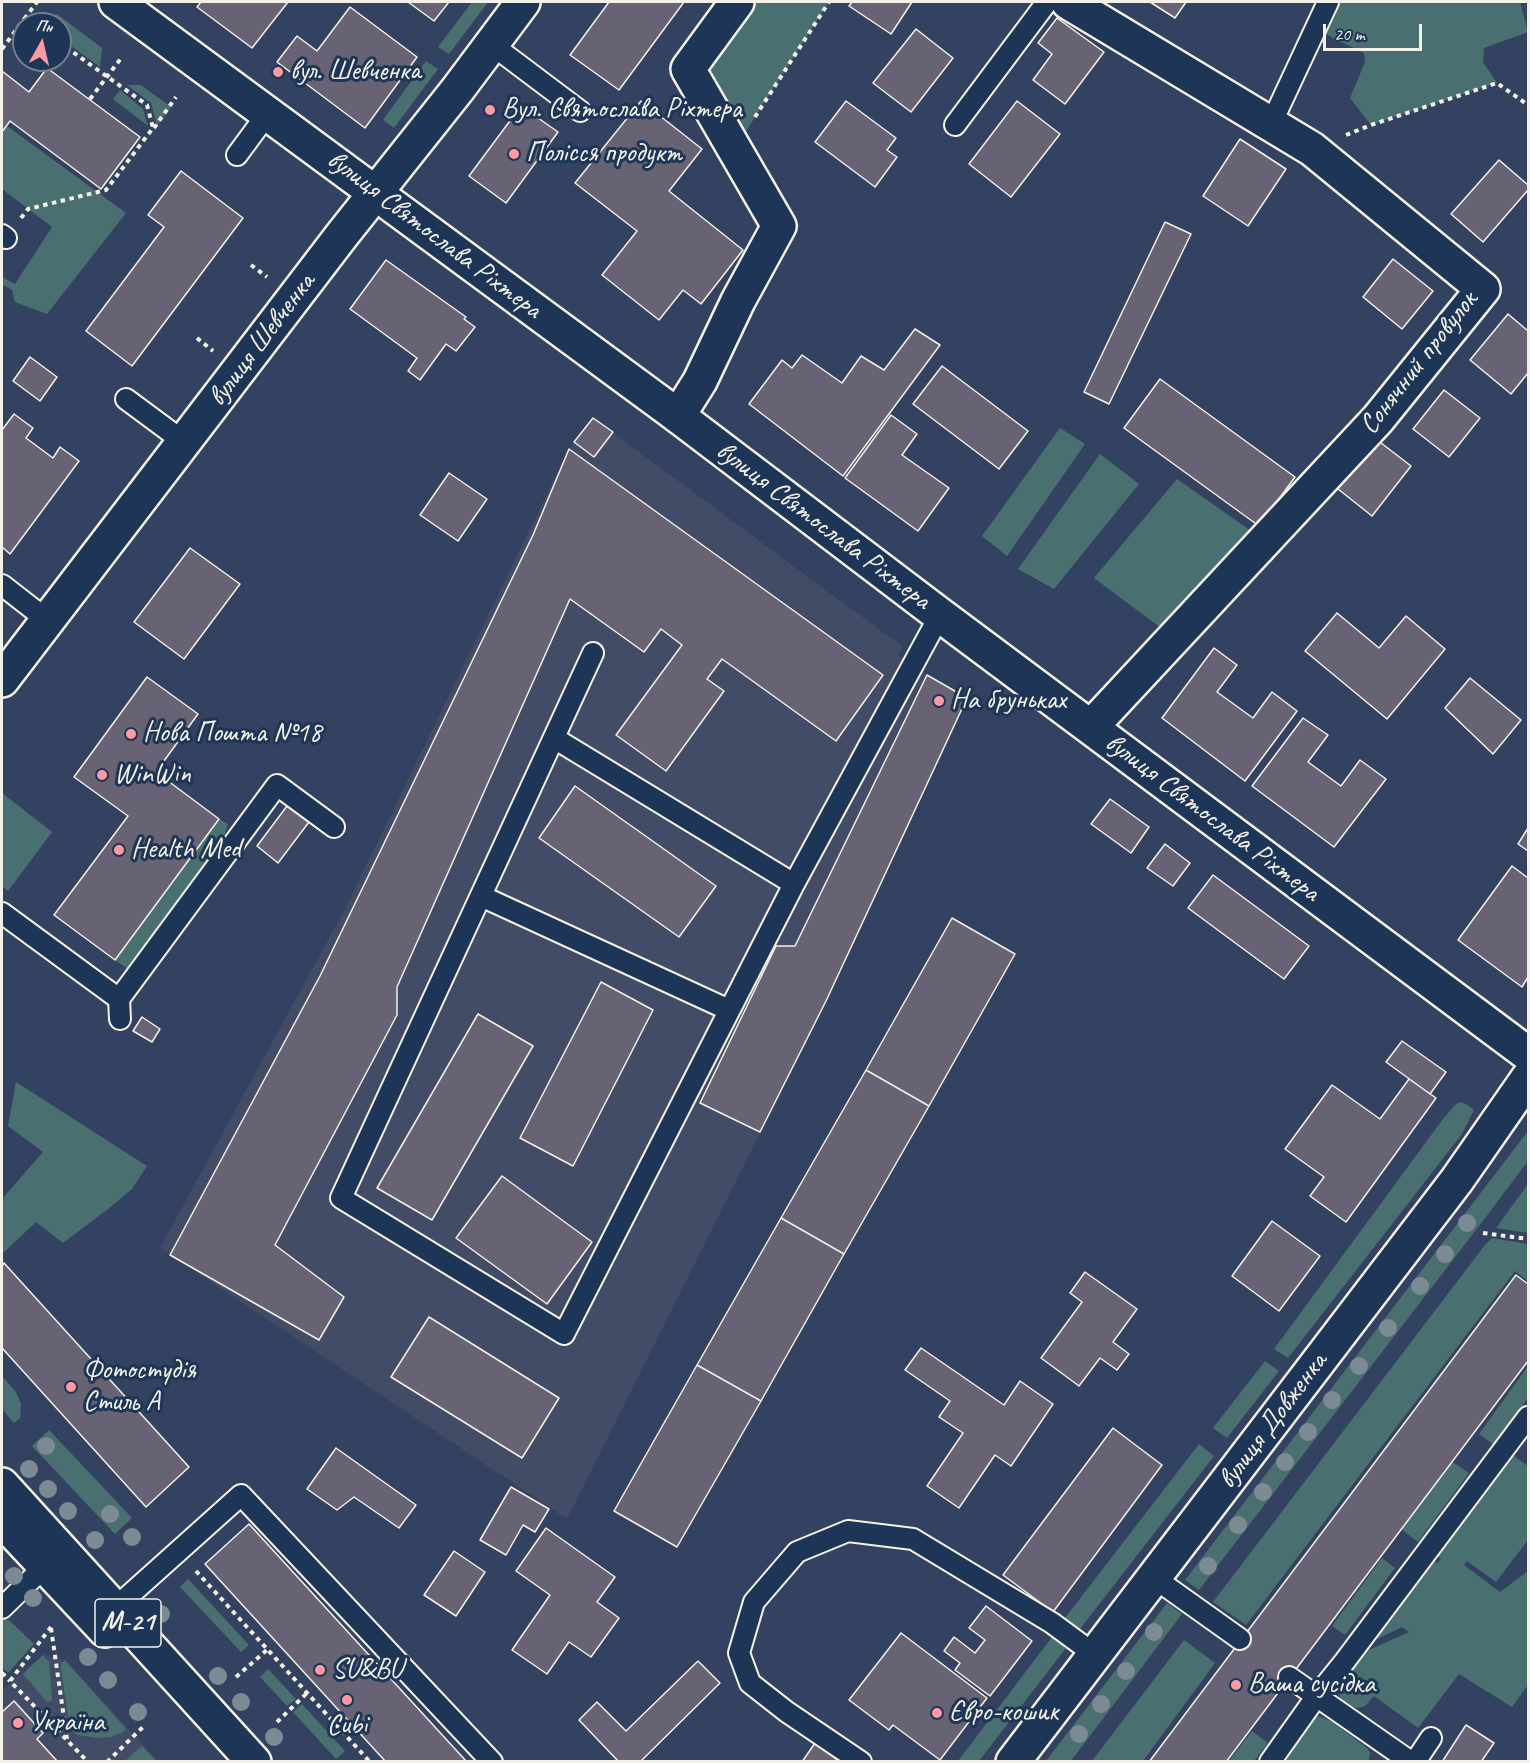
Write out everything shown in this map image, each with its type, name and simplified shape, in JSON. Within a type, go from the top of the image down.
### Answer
[{"type":"main road","name":"вулиця Святослава Ріхтера","points":[[116,2],[377,192],[678,416],[940,615],[1528,1054]]},
{"type":"main road","name":"вулиця Шевченка","points":[[2,680],[523,2]]},
{"type":"main road","points":[[678,416],[700,381],[738,301],[778,226],[688,69],[737,2]]},
{"type":"main road","name":"Сонячний провулок","points":[[1068,2],[1312,149],[1483,289],[1378,419],[1091,727]]},
{"type":"main road","name":"вулиця Довженка","points":[[1013,1761],[1457,1180],[1528,1078]]},
{"type":"main road","name":"М-21","points":[[2,1485],[254,1761]]},
{"type":"main road","name":"М-21","points":[[2,1520],[225,1761]]},
{"type":"lane","points":[[955,125],[1047,2]]},
{"type":"lane","points":[[1271,124],[1328,2]]},
{"type":"lane","points":[[491,44],[580,111]]},
{"type":"lane","points":[[237,155],[268,113]]},
{"type":"lane","points":[[126,399],[184,442]]},
{"type":"lane","points":[[2,585],[47,620]]},
{"type":"lane","points":[[593,653],[341,1198],[564,1334],[794,884],[940,615]]},
{"type":"lane","points":[[554,738],[794,884]]},
{"type":"lane","points":[[120,1019],[119,999],[277,785],[334,827]]},
{"type":"lane","points":[[481,896],[729,1010]]},
{"type":"lane","points":[[2,912],[119,999]]},
{"type":"lane","points":[[1270,1761],[1528,1417]]},
{"type":"lane","points":[[115,1608],[241,1495],[492,1761]]},
{"type":"lane","points":[[861,1761],[787,1712],[750,1683],[739,1653],[754,1602],[797,1552],[848,1531],[913,1539],[1052,1623],[1094,1654]]},
{"type":"lane","points":[[2,1608],[44,1567]]},
{"type":"lane","points":[[1153,1577],[1240,1639]]},
{"type":"lane","points":[[1289,1677],[1411,1761]]},
{"type":"lane","points":[[1415,1761],[1431,1738]]},
{"type":"path","points":[[734,149],[829,2]]},
{"type":"path","points":[[2,50],[12,36]]},
{"type":"path","points":[[72,52],[147,105],[153,128]]},
{"type":"path","points":[[90,99],[122,57]]},
{"type":"path","points":[[1312,149],[1371,125],[1497,83],[1528,105]]},
{"type":"path","points":[[4,236],[28,209],[106,190],[176,97]]},
{"type":"path","points":[[251,265],[271,280]]},
{"type":"path","points":[[197,338],[216,352]]},
{"type":"path","points":[[1483,1233],[1528,1239]]},
{"type":"path","points":[[177,1551],[369,1761]]},
{"type":"path","points":[[10,1681],[51,1627],[67,1739]]},
{"type":"path","points":[[236,1677],[268,1649]]},
{"type":"path","points":[[2,1672],[88,1761]]},
{"type":"path","points":[[277,1722],[308,1693]]},
{"type":"path","points":[[107,1761],[143,1727]]},
{"type":"shaded area","points":[[593,418],[903,647],[898,655],[967,698],[826,1001],[567,1519],[160,1248],[345,909],[569,449]]},
{"type":"shaded area","points":[[43,1655],[65,1660],[158,1761],[2,1761],[2,1690]]},
{"type":"green space","points":[[472,2],[488,2],[449,54],[438,47]]},
{"type":"green space","points":[[755,2],[829,2],[739,142],[701,75]]},
{"type":"green space","points":[[1340,2],[1520,2],[1528,32],[1484,48],[1483,62],[1497,83],[1371,125],[1350,98],[1365,62],[1364,53],[1325,34]]},
{"type":"green space","points":[[72,25],[102,48],[100,67],[72,47]]},
{"type":"green space","points":[[426,61],[438,69],[394,128],[383,120]]},
{"type":"green space","points":[[127,85],[141,85],[171,107],[157,126],[151,103]]},
{"type":"green space","points":[[120,90],[143,109],[148,126],[113,99]]},
{"type":"green space","points":[[7,126],[126,213],[47,314],[15,302],[12,290],[2,284],[2,277],[15,284],[52,227],[2,189],[2,134]]},
{"type":"green space","points":[[1060,428],[1085,444],[1007,556],[982,536]]},
{"type":"green space","points":[[1100,454],[1139,484],[1054,589],[1018,569]]},
{"type":"green space","points":[[1177,479],[1254,533],[1165,631],[1094,578]]},
{"type":"green space","points":[[2,793],[52,832],[8,891],[2,886]]},
{"type":"green space","points":[[219,819],[228,824],[223,841],[128,969],[115,960]]},
{"type":"green space","points":[[16,1082],[147,1166],[132,1189],[63,1243],[36,1222],[2,1254],[2,1199],[43,1152],[8,1126]]},
{"type":"green space","points":[[1460,1102],[1474,1110],[1462,1134],[1288,1358],[1274,1349],[1443,1119]]},
{"type":"green space","points":[[1528,1131],[1528,1161],[1492,1209],[1199,1590],[1185,1580]]},
{"type":"green space","points":[[1528,1184],[1528,1233],[1496,1228]]},
{"type":"green space","points":[[1492,1238],[1528,1244],[1528,1281],[1515,1271],[1246,1625],[1213,1602],[1485,1245]]},
{"type":"green space","points":[[1265,1361],[1279,1371],[1227,1438],[1213,1428]]},
{"type":"green space","points":[[1528,1366],[1528,1398],[1494,1445],[1479,1434]]},
{"type":"green space","points":[[2,1376],[16,1392],[21,1404],[20,1418],[14,1423],[2,1409]]},
{"type":"green space","points":[[49,1430],[132,1518],[115,1534],[32,1446]]},
{"type":"green space","points":[[1199,1444],[1214,1456],[1080,1629],[1065,1618]]},
{"type":"green space","points":[[1511,1454],[1528,1466],[1528,1540],[1496,1582],[1467,1561],[1464,1565],[1500,1592],[1528,1571],[1528,1685],[1512,1707],[1459,1674],[1418,1728],[1374,1696],[1365,1706],[1357,1708],[1344,1704],[1340,1698],[1339,1684],[1362,1653],[1409,1632],[1402,1627],[1371,1642],[1432,1560],[1437,1563],[1441,1559],[1436,1555]]},
{"type":"green space","points":[[1451,1461],[1469,1473],[1418,1542],[1401,1529]]},
{"type":"green space","points":[[1382,1558],[1395,1568],[1345,1635],[1332,1626]]},
{"type":"green space","points":[[188,1579],[249,1645],[241,1652],[180,1587]]},
{"type":"green space","points":[[1167,1603],[1182,1614],[1071,1761],[1046,1761]]},
{"type":"green space","points":[[2,1619],[9,1620],[34,1644],[8,1673],[2,1667]]},
{"type":"green space","points":[[1052,1637],[1066,1648],[979,1761],[958,1761]]},
{"type":"green space","points":[[1184,1640],[1215,1663],[1143,1761],[1092,1761]]},
{"type":"green space","points":[[43,1655],[49,1662],[52,1698],[47,1702],[23,1674]]},
{"type":"green space","points":[[65,1660],[126,1729],[123,1732],[111,1737],[98,1738],[77,1735],[70,1729],[61,1670],[61,1664]]},
{"type":"green space","points":[[268,1669],[296,1699],[287,1706],[260,1677]]},
{"type":"green space","points":[[302,1704],[345,1751],[336,1759],[293,1712]]},
{"type":"green space","points":[[1318,1716],[1331,1721],[1367,1748],[1370,1753],[1369,1762],[1281,1762],[1313,1717]]},
{"type":"green space","points":[[1252,1731],[1268,1743],[1254,1761],[1229,1761]]},
{"type":"green space","points":[[142,1746],[156,1761],[125,1761]]},
{"type":"building","points":[[201,2],[288,2],[252,48],[197,7]]},
{"type":"building","points":[[408,2],[449,2],[434,21]]},
{"type":"building","points":[[609,2],[684,2],[619,90],[570,55]]},
{"type":"building","points":[[852,2],[912,2],[891,34],[849,6]]},
{"type":"building","points":[[1150,2],[1186,2],[1175,18]]},
{"type":"building","points":[[350,7],[417,57],[365,128],[277,62],[297,36],[317,51]]},
{"type":"building","points":[[1057,18],[1104,52],[1065,104],[1033,80],[1052,54],[1038,43]]},
{"type":"building","points":[[916,29],[953,58],[911,112],[873,83]]},
{"type":"building","points":[[2,71],[29,92],[44,72],[52,72],[140,137],[101,189],[10,121],[2,132]]},
{"type":"building","points":[[641,101],[702,149],[669,191],[743,250],[701,304],[683,290],[659,320],[602,275],[637,231],[575,183]]},
{"type":"building","points":[[846,101],[896,138],[887,150],[897,157],[875,187],[815,142]]},
{"type":"building","points":[[1017,101],[1060,134],[1011,197],[969,164]]},
{"type":"building","name":"Полісся продукт","points":[[521,106],[558,132],[506,203],[469,176]]},
{"type":"building","points":[[1240,139],[1286,169],[1248,226],[1203,196]]},
{"type":"building","points":[[1499,160],[1528,185],[1528,190],[1483,242],[1451,214]]},
{"type":"building","points":[[181,171],[243,218],[132,366],[86,331],[164,227],[148,215]]},
{"type":"building","points":[[1165,222],[1191,234],[1109,404],[1084,392]]},
{"type":"building","points":[[1393,259],[1433,291],[1402,329],[1363,297]]},
{"type":"building","points":[[386,260],[466,317],[464,319],[475,327],[456,351],[446,344],[420,380],[408,371],[417,358],[350,309]]},
{"type":"building","points":[[1508,314],[1528,331],[1528,373],[1511,394],[1470,360]]},
{"type":"building","points":[[915,329],[940,345],[843,476],[749,404],[782,360],[792,368],[802,355],[842,383],[861,356],[884,370]]},
{"type":"building","points":[[30,357],[57,377],[40,401],[13,381]]},
{"type":"building","points":[[942,366],[1028,431],[999,469],[913,404]]},
{"type":"building","points":[[1160,379],[1295,477],[1259,526],[1124,428]]},
{"type":"building","points":[[1444,390],[1480,418],[1449,457],[1413,429]]},
{"type":"building","points":[[14,414],[33,428],[26,438],[53,458],[60,447],[79,461],[10,554],[2,547],[2,430]]},
{"type":"building","points":[[891,415],[917,434],[902,455],[949,488],[918,531],[845,478]]},
{"type":"building","points":[[593,418],[613,432],[594,457],[574,442]]},
{"type":"building","points":[[1372,436],[1411,466],[1372,516],[1333,485]]},
{"type":"building","points":[[569,449],[883,675],[836,741],[722,659],[707,679],[724,691],[666,771],[616,735],[682,645],[661,629],[644,652],[570,599],[397,987],[397,1015],[275,1245],[344,1297],[319,1340],[170,1255],[320,976],[533,535]]},
{"type":"building","points":[[449,473],[487,499],[458,541],[420,515]]},
{"type":"building","points":[[190,548],[240,584],[184,659],[134,622]]},
{"type":"building","points":[[1337,613],[1379,648],[1406,616],[1445,649],[1387,719],[1305,651]]},
{"type":"building","points":[[1214,648],[1237,665],[1217,692],[1253,718],[1272,692],[1297,711],[1245,781],[1162,718]]},
{"type":"building","points":[[927,675],[967,698],[826,1001],[760,1132],[700,1103],[776,946],[795,946]]},
{"type":"building","points":[[147,677],[198,714],[156,772],[219,819],[115,960],[54,915],[128,816],[74,777]]},
{"type":"building","points":[[1470,678],[1521,720],[1493,754],[1445,708]]},
{"type":"building","points":[[1303,718],[1328,735],[1308,762],[1341,786],[1360,760],[1386,779],[1334,847],[1252,786]]},
{"type":"building","points":[[575,786],[716,886],[679,937],[539,838]]},
{"type":"building","points":[[1110,799],[1149,827],[1131,853],[1091,824]]},
{"type":"building","points":[[287,806],[309,822],[278,863],[257,846]]},
{"type":"building","points":[[1528,828],[1528,851],[1518,844]]},
{"type":"building","points":[[1165,844],[1190,863],[1173,886],[1147,868]]},
{"type":"building","points":[[1512,866],[1528,878],[1528,977],[1522,987],[1458,940]]},
{"type":"building","points":[[1213,875],[1309,946],[1284,979],[1188,908]]},
{"type":"building","points":[[952,918],[1015,954],[929,1106],[866,1070]]},
{"type":"building","points":[[601,982],[653,1010],[573,1166],[520,1138]]},
{"type":"building","points":[[478,1014],[533,1046],[432,1220],[377,1188]]},
{"type":"building","points":[[142,1017],[160,1029],[152,1042],[133,1031]]},
{"type":"building","points":[[1402,1041],[1446,1072],[1430,1094],[1386,1062]]},
{"type":"building","points":[[866,1070],[929,1106],[844,1254],[781,1218]]},
{"type":"building","points":[[1409,1079],[1436,1098],[1346,1222],[1310,1196],[1324,1177],[1285,1149],[1332,1085],[1380,1119]]},
{"type":"building","points":[[502,1176],[592,1242],[547,1304],[456,1238]]},
{"type":"building","points":[[781,1218],[844,1254],[761,1401],[697,1365]]},
{"type":"building","points":[[1272,1221],[1320,1256],[1279,1311],[1232,1276]]},
{"type":"building","points":[[4,1263],[189,1467],[146,1507],[2,1348],[2,1266]]},
{"type":"building","points":[[1085,1272],[1137,1309],[1113,1342],[1129,1354],[1117,1370],[1100,1358],[1079,1386],[1041,1358],[1082,1302],[1070,1293]]},
{"type":"building","points":[[1516,1275],[1528,1284],[1528,1361],[1226,1762],[1149,1762]]},
{"type":"building","points":[[429,1317],[559,1398],[522,1458],[391,1377]]},
{"type":"building","points":[[921,1348],[1004,1405],[1020,1381],[1053,1404],[1011,1466],[995,1455],[959,1508],[927,1486],[963,1433],[939,1417],[950,1401],[905,1370]]},
{"type":"building","points":[[697,1365],[761,1401],[677,1547],[614,1511]]},
{"type":"building","points":[[1113,1428],[1162,1465],[1053,1612],[1003,1575]]},
{"type":"building","points":[[336,1448],[416,1505],[399,1528],[354,1497],[337,1510],[307,1489]]},
{"type":"building","points":[[511,1487],[549,1509],[535,1532],[523,1525],[506,1555],[480,1540]]},
{"type":"building","points":[[249,1524],[467,1762],[386,1762],[205,1564]]},
{"type":"building","points":[[546,1528],[615,1577],[597,1602],[619,1618],[591,1657],[569,1642],[547,1674],[512,1650],[550,1595],[516,1571]]},
{"type":"building","points":[[454,1551],[485,1572],[456,1616],[424,1595]]},
{"type":"building","points":[[986,1606],[1032,1641],[990,1696],[955,1670],[960,1663],[944,1651],[954,1637],[975,1653],[985,1640],[969,1628]]},
{"type":"building","points":[[901,1633],[987,1698],[940,1760],[893,1725],[889,1730],[849,1700]]},
{"type":"building","points":[[698,1661],[720,1683],[640,1762],[619,1762],[579,1720],[597,1702],[626,1731]]},
{"type":"building","name":"Україна","points":[[14,1701],[43,1733],[37,1739],[58,1762],[2,1762],[2,1712]]},
{"type":"building","points":[[1466,1725],[1494,1743],[1481,1762],[1442,1762]]},
{"type":"building","points":[[815,1743],[840,1762],[802,1762]]},
{"type":"place","name":"вул. Шевченка","points":[[278,72]]},
{"type":"place","name":"Вул. Святослава Ріхтера","points":[[490,110]]},
{"type":"place","name":"Полісся продукт","points":[[514,154]]},
{"type":"place","name":"На бруньках","points":[[939,701]]},
{"type":"place","name":"Нова Пошта №18","points":[[131,734]]},
{"type":"place","name":"WinWin","points":[[102,775]]},
{"type":"place","name":"Health Med","points":[[119,850]]},
{"type":"place","name":"Фотостудія Стиль А","points":[[71,1387]]},
{"type":"place","name":"SU&BU","points":[[320,1670]]},
{"type":"place","name":"Ваша сусідка","points":[[1236,1685]]},
{"type":"place","name":"Cubi","points":[[347,1700]]},
{"type":"place","name":"Євро-кошик","points":[[937,1713]]},
{"type":"place","name":"Україна","points":[[18,1723]]}]
